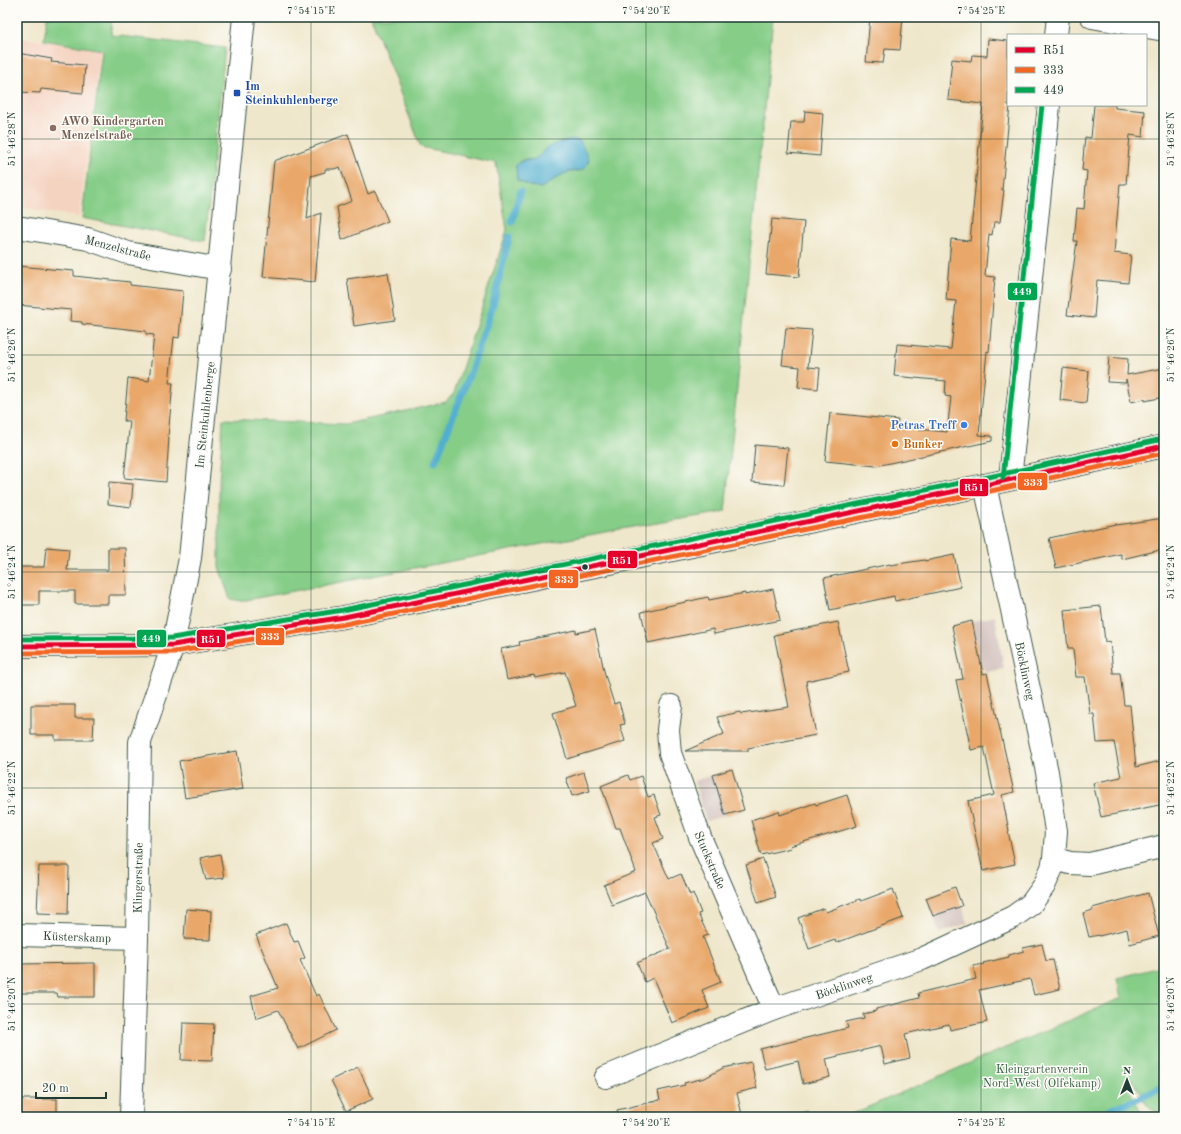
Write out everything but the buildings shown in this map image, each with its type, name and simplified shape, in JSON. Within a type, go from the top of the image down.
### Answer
[{"type":"street","name":"Im Steinkuhlenberge","points":[[173,645],[190,558],[244,17]]},
{"type":"street","points":[[1056,34],[1058,17]]},
{"type":"street","points":[[1092,17],[1164,30]]},
{"type":"street","points":[[1010,479],[1049,106]]},
{"type":"street","name":"Menzelstraße","points":[[17,227],[88,239],[128,253],[220,269]]},
{"type":"street","points":[[17,646],[173,645],[344,617],[985,485],[1164,446]]},
{"type":"street","name":"Böcklinweg","points":[[606,1077],[774,1009],[922,960],[1013,917],[1031,904],[1044,886],[1052,868],[1054,859],[1056,831],[1047,772],[985,485]]},
{"type":"street","name":"Klingerstraße","points":[[132,1117],[140,742],[173,645]]},
{"type":"street","name":"Stuckstraße","points":[[671,706],[668,730],[670,753],[700,836],[774,1009]]},
{"type":"street","points":[[1054,859],[1070,863],[1090,864],[1164,846]]},
{"type":"street","name":"Küsterskamp","points":[[17,935],[137,938]]},
{"type":"shaded area","name":"AWO Kindergarten Menzelstraße","points":[[17,37],[100,50],[79,217],[17,207]]},
{"type":"shaded area","points":[[995,616],[1004,669],[986,672],[981,666],[961,670],[952,626]]},
{"type":"shaded area","points":[[732,769],[744,810],[706,821],[694,781]]},
{"type":"shaded area","points":[[962,906],[968,923],[939,933],[933,916]]},
{"type":"green space","points":[[47,17],[112,17],[111,35],[225,48],[205,241],[82,218],[102,50],[44,40]]},
{"type":"green space","points":[[371,17],[773,17],[725,512],[621,529],[241,601],[230,599],[219,567],[219,482],[223,419],[346,424],[446,402],[454,393],[507,230],[496,163],[421,147]],"holes":[[[562,141],[589,159],[584,168],[581,170],[570,171],[563,174],[541,188],[529,186],[517,180],[516,165],[521,160],[535,159],[541,155],[544,150]]]},
{"type":"green space","name":"Kleingartenverein Nord-West (Olfekamp)","points":[[1164,966],[1164,1114],[1148,1106],[1133,1080],[1125,1083],[1142,1113],[1129,1117],[845,1117],[1121,998],[1117,978]]},
{"type":"green space","points":[[806,1110],[810,1117],[791,1117]]},
{"type":"water","points":[[572,139],[580,141],[589,159],[582,170],[570,171],[541,188],[529,186],[517,180],[516,165],[539,156],[548,147]]},
{"type":"waterway","points":[[512,222],[520,192]]},
{"type":"waterway","points":[[435,462],[470,373],[492,308],[509,237]]},
{"type":"waterway","points":[[1094,1117],[1164,1087]]},
{"type":"transit line","name":"449","points":[[1003,478],[1042,106]]},
{"type":"transit line","name":"449","points":[[17,639],[172,638],[343,610],[984,478],[1163,439]]},
{"type":"transit line","name":"R51","points":[[17,646],[173,645],[344,617],[985,485],[1164,446]]},
{"type":"transit line","name":"333","points":[[17,653],[174,652],[345,624],[986,492],[1164,453]]},
{"type":"place","name":"Im Steinkuhlenberge","points":[[237,93]]},
{"type":"place","name":"AWO Kindergarten Menzelstraße","points":[[53,128]]},
{"type":"place","name":"Petras Treff","points":[[964,425]]},
{"type":"place","name":"Bunker","points":[[895,444]]}]
